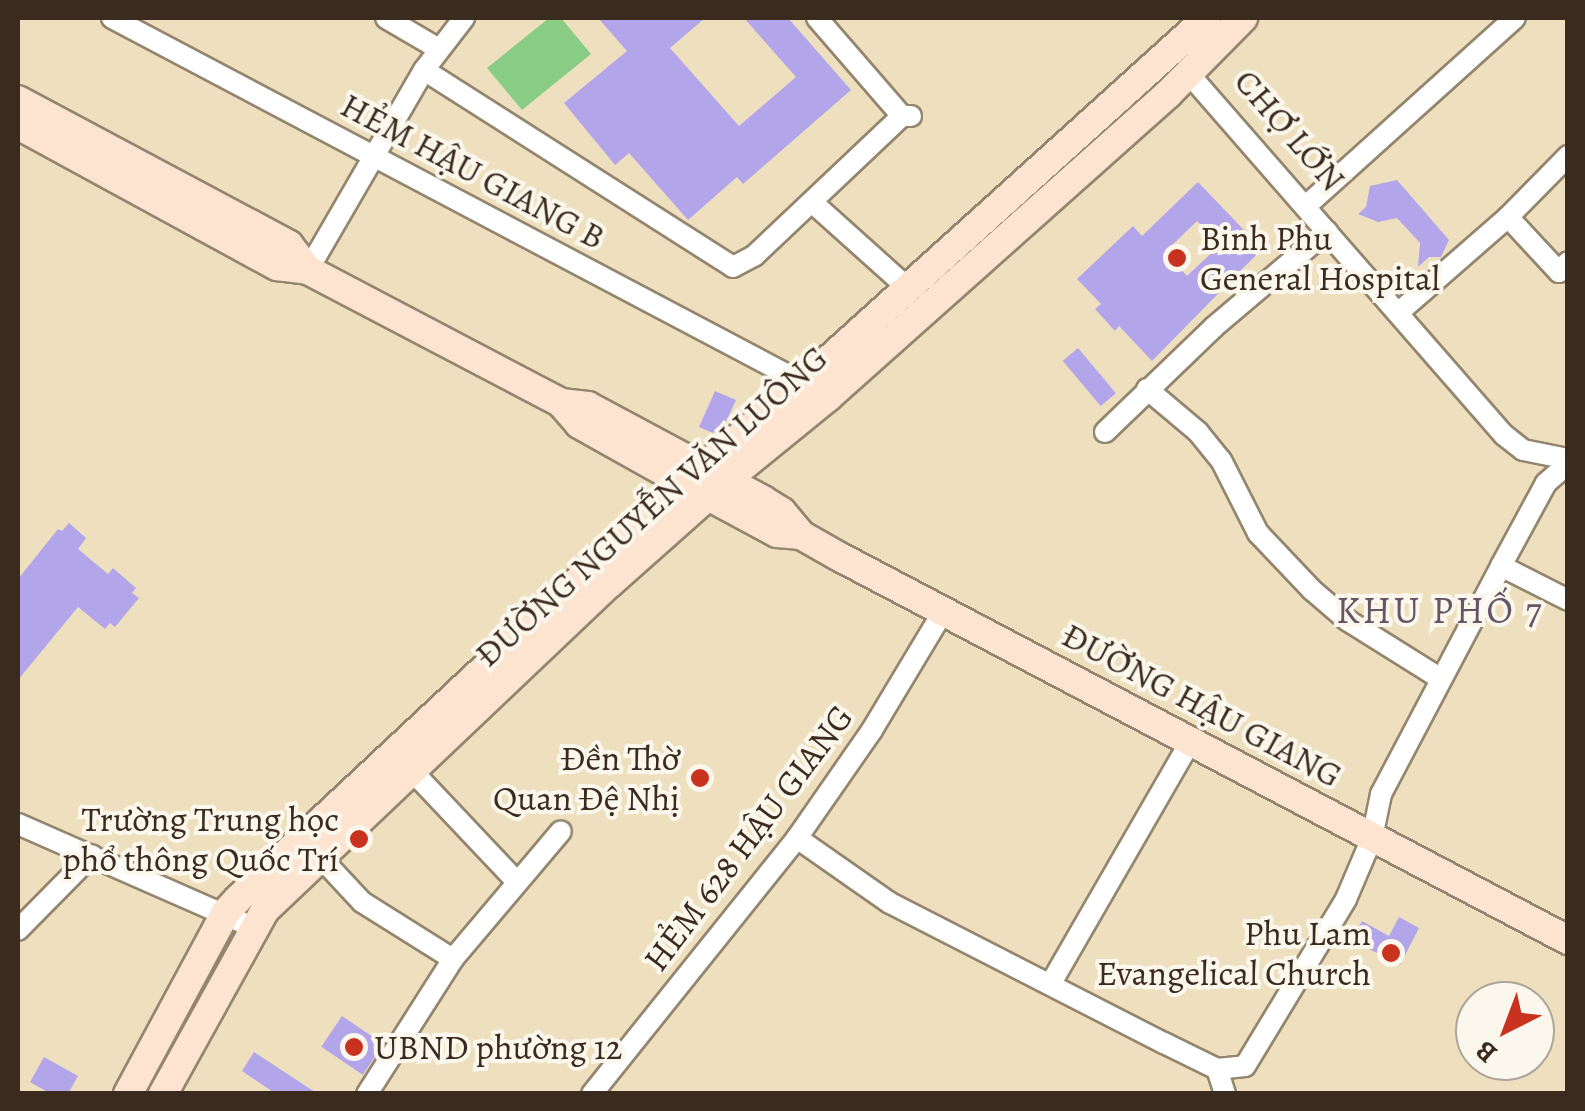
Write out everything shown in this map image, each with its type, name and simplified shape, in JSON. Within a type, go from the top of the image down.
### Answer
[{"type":"main road","name":"ĐƯỜNG NGUYỄN VĂN LUÔNG","points":[[128,1094],[226,912],[705,482],[828,397],[1189,74],[1244,18]]},
{"type":"main road","name":"ĐƯỜNG NGUYỄN VĂN LUÔNG","points":[[162,1094],[252,928],[803,383],[1200,20]]},
{"type":"main road","name":"CHỢ LỚN","points":[[1167,51],[1189,74]]},
{"type":"main road","name":"ĐƯỜNG HẬU GIANG","points":[[18,100],[289,245],[308,270]]},
{"type":"main road","name":"ĐƯỜNG HẬU GIANG","points":[[18,124],[277,266],[308,270],[561,403],[588,406],[777,533],[800,536],[1568,940]]},
{"type":"street","name":"HẺM HẬU GIANG B","points":[[112,18],[803,383]]},
{"type":"street","points":[[386,18],[440,49]]},
{"type":"street","points":[[308,270],[424,70],[464,18]]},
{"type":"street","points":[[424,70],[734,267],[754,256],[907,116],[817,18]]},
{"type":"street","points":[[1306,206],[1515,18]]},
{"type":"street","name":"CHỢ LỚN","points":[[1189,74],[1513,444],[1568,462]]},
{"type":"street","points":[[1398,312],[1508,217],[1568,156]]},
{"type":"street","points":[[813,202],[908,289]]},
{"type":"street","points":[[1508,217],[1565,272]]},
{"type":"street","points":[[1106,432],[1147,389],[1328,231]]},
{"type":"street","points":[[1147,389],[1198,432],[1221,460],[1258,533],[1312,590],[1348,620],[1441,679]]},
{"type":"street","points":[[797,838],[890,903],[1217,1069],[1236,1070],[1254,1058],[1346,899],[1372,838],[1381,794],[1546,484],[1568,462]]},
{"type":"street","points":[[1501,566],[1568,600]]},
{"type":"street","name":"HẺM 628 HẬU GIANG","points":[[592,1094],[797,838],[872,730],[943,612]]},
{"type":"street","points":[[1051,983],[1191,740]]},
{"type":"street","points":[[413,772],[516,881]]},
{"type":"street","points":[[18,824],[226,912],[252,928]]},
{"type":"street","points":[[367,1094],[452,960],[561,831]]},
{"type":"street","points":[[18,930],[92,855]]},
{"type":"street","points":[[322,858],[362,902],[452,960]]},
{"type":"street","points":[[1217,1069],[1224,1094]]},
{"type":"green space","points":[[549,18],[561,18],[591,54],[522,110],[487,68]]},
{"type":"building","points":[[598,18],[705,18],[670,48],[739,126],[796,77],[744,18],[788,18],[851,90],[743,184],[737,177],[688,220],[629,153],[615,165],[564,103],[627,51]]},
{"type":"building","points":[[1397,180],[1449,240],[1441,257],[1429,257],[1418,267],[1420,243],[1397,218],[1378,222],[1358,214],[1366,207],[1370,186]]},
{"type":"building","points":[[1198,182],[1262,249],[1152,361],[1119,326],[1115,331],[1095,309],[1101,304],[1077,279],[1133,226],[1142,236]],"holes":[[[1197,221],[1220,245],[1187,276],[1165,252]]]},
{"type":"building","points":[[1078,348],[1116,393],[1101,406],[1063,361]]},
{"type":"building","points":[[715,391],[736,400],[724,426],[713,433],[699,427]]},
{"type":"building","points":[[69,523],[86,538],[78,549],[108,574],[113,568],[136,588],[132,593],[139,598],[115,627],[110,623],[105,629],[78,607],[18,680],[18,579],[58,529],[62,531]]},
{"type":"building","name":"Phu Lam Evangelical Church","points":[[1399,917],[1419,928],[1400,965],[1352,940],[1362,921],[1389,936]]},
{"type":"building","name":"UBND phường 12","points":[[342,1016],[383,1044],[363,1075],[321,1047]]},
{"type":"building","points":[[254,1052],[318,1094],[276,1094],[242,1071]]},
{"type":"building","points":[[44,1057],[78,1076],[68,1094],[51,1094],[30,1082]]},
{"type":"place","name":"Binh Phu General Hospital","points":[[1177,258]]},
{"type":"place","name":"Đền Thờ Quan Đệ Nhị","points":[[700,778]]},
{"type":"place","name":"Trường Trung học phổ thông Quốc Trí","points":[[359,839]]},
{"type":"place","name":"Phu Lam Evangelical Church","points":[[1391,953]]},
{"type":"place","name":"UBND phường 12","points":[[354,1047]]},
{"type":"district","name":"KHU PHỐ 7","points":[[1440,611]]}]
